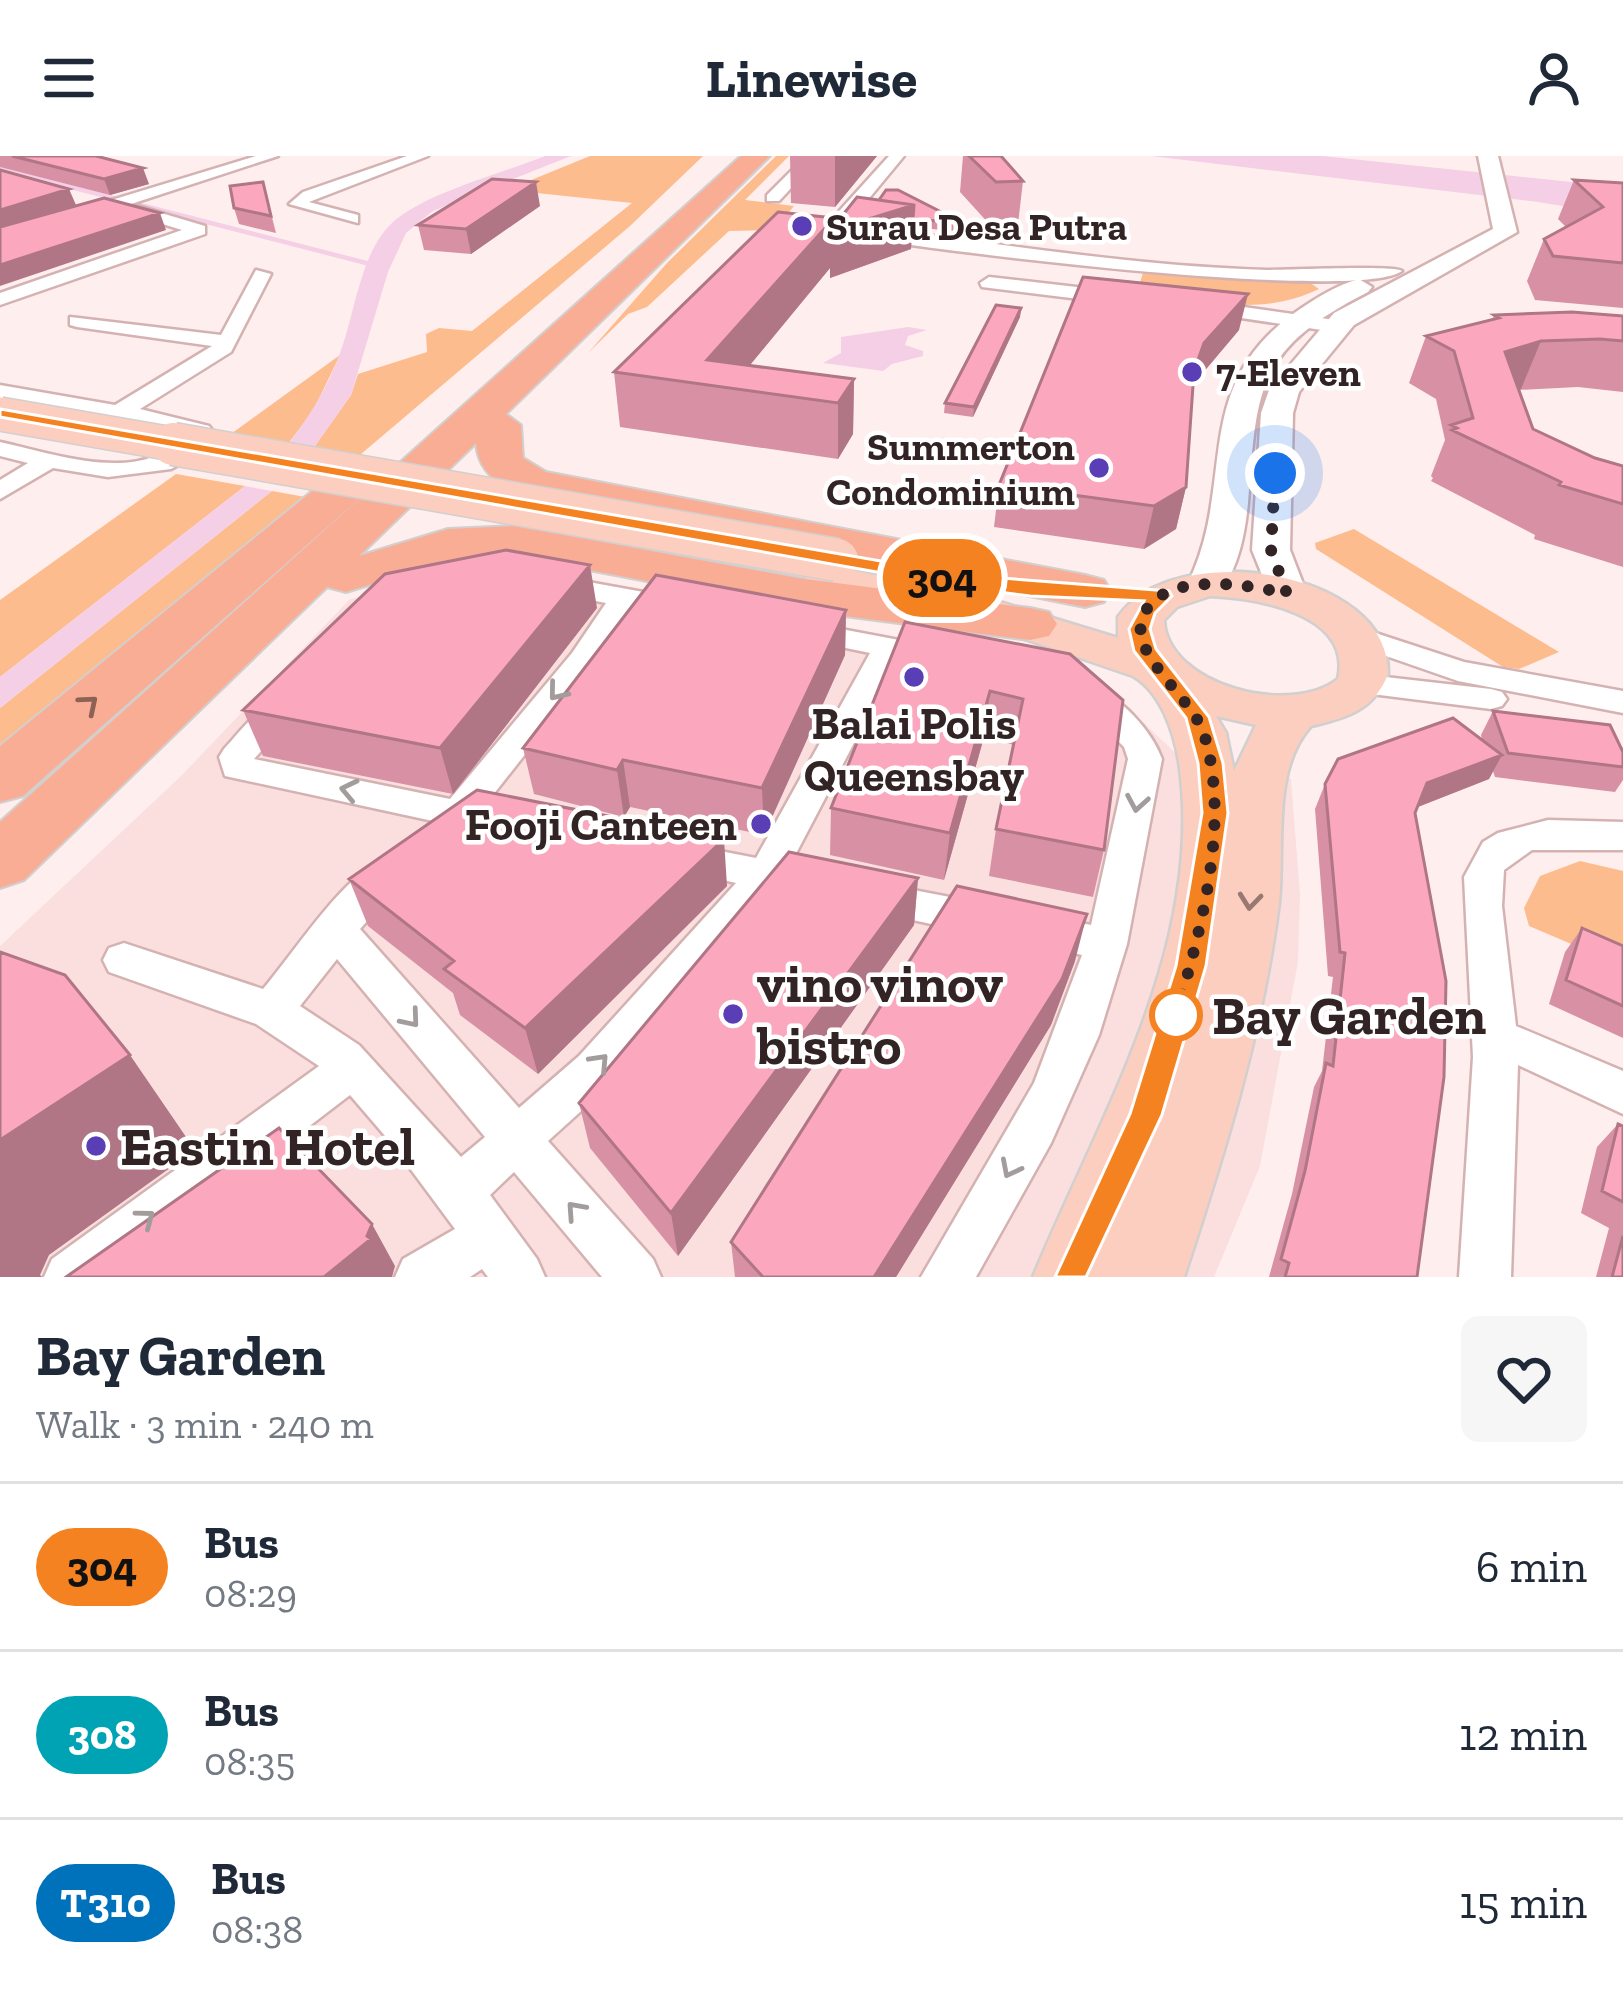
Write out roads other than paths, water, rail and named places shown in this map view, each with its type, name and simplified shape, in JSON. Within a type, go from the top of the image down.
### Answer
[{"type":"highway","points":[[0,780],[309,518],[722,156]]},
{"type":"highway","points":[[0,862],[674,236],[765,177]]},
{"type":"highway","points":[[0,904],[500,425],[634,290],[674,236]]},
{"type":"highway","points":[[500,425],[496,442],[500,463],[514,476],[535,484],[1084,591]]},
{"type":"highway","points":[[346,577],[448,544],[516,541],[798,594],[1030,624]]},
{"type":"main road","points":[[0,414],[832,569],[1030,624],[1163,672],[1222,704],[1295,713],[1334,703],[1359,684],[1364,668],[1362,651],[1351,634],[1323,611],[1287,594],[1233,583],[1185,590],[1030,590],[832,569],[0,428]]},
{"type":"main road","points":[[1073,1277],[1146,1115],[1191,966],[1203,898],[1215,813],[1210,763],[1198,717],[1145,651],[1139,629],[1146,610],[1185,590]]},
{"type":"main road","points":[[1144,1277],[1199,1124],[1248,922],[1259,769],[1274,731],[1295,713]]},
{"type":"street","points":[[0,239],[271,156]]},
{"type":"street","points":[[352,219],[297,204],[309,195],[421,156]]},
{"type":"street","points":[[765,177],[814,156]]},
{"type":"street","points":[[896,156],[838,229],[1215,273],[1389,280]]},
{"type":"street","points":[[1185,590],[1228,531],[1246,386],[1325,313],[1389,280],[1505,232],[1475,182],[1490,164]]},
{"type":"street","points":[[144,174],[182,183]]},
{"type":"street","points":[[0,299],[202,228],[120,202],[68,193]]},
{"type":"street","points":[[16,215],[47,225]]},
{"type":"street","points":[[119,412],[217,354],[262,274]]},
{"type":"street","points":[[1287,594],[1271,550],[1278,405],[1325,313],[1333,286],[1293,277]]},
{"type":"street","points":[[989,283],[1136,299]]},
{"type":"street","points":[[1174,304],[1325,313]]},
{"type":"street","points":[[77,321],[226,342]]},
{"type":"street","points":[[0,392],[183,422],[201,430],[176,454],[131,471],[0,449]]},
{"type":"street","points":[[0,491],[51,459]]},
{"type":"street","points":[[526,579],[709,614]]},
{"type":"street","points":[[271,1011],[367,892],[464,814],[583,660],[624,597]]},
{"type":"street","points":[[775,626],[972,664]]},
{"type":"street","points":[[1351,634],[1458,671],[1623,702]]},
{"type":"street","points":[[458,1191],[595,1070],[766,875],[889,647]]},
{"type":"street","points":[[947,1277],[1001,1187],[1075,1040],[1107,944],[1145,759],[1139,742],[1082,690],[1064,682]]},
{"type":"street","points":[[1359,684],[1443,692],[1623,723]]},
{"type":"street","points":[[301,692],[236,757],[237,768],[528,827]]},
{"type":"street","points":[[1485,1277],[1496,1038],[1483,899],[1485,867],[1502,849],[1534,837],[1575,832],[1623,836]]},
{"type":"street","points":[[657,853],[1107,944]]},
{"type":"street","points":[[336,929],[635,1277]]},
{"type":"street","points":[[124,960],[271,1011],[352,1068],[458,1191],[504,1257],[421,1277]]},
{"type":"street","points":[[1496,1038],[1560,1061],[1623,1093]]},
{"type":"street","points":[[70,1277],[352,1068]]},
{"type":"waterway","points":[[0,169],[378,266]]},
{"type":"place","name":"Surau Desa Putra","points":[[802,226]]},
{"type":"place","name":"7-Eleven","points":[[1192,372]]},
{"type":"place","name":"Summerton Condominium","points":[[1099,468]]},
{"type":"place","name":"Balai Polis Queensbay","points":[[914,677]]},
{"type":"place","name":"Fooji Canteen","points":[[761,824]]},
{"type":"place","name":"vino vinov bistro","points":[[733,1014]]},
{"type":"place","name":"Bay Garden","points":[[1176,1015]]},
{"type":"place","name":"Eastin Hotel","points":[[96,1146]]}]
